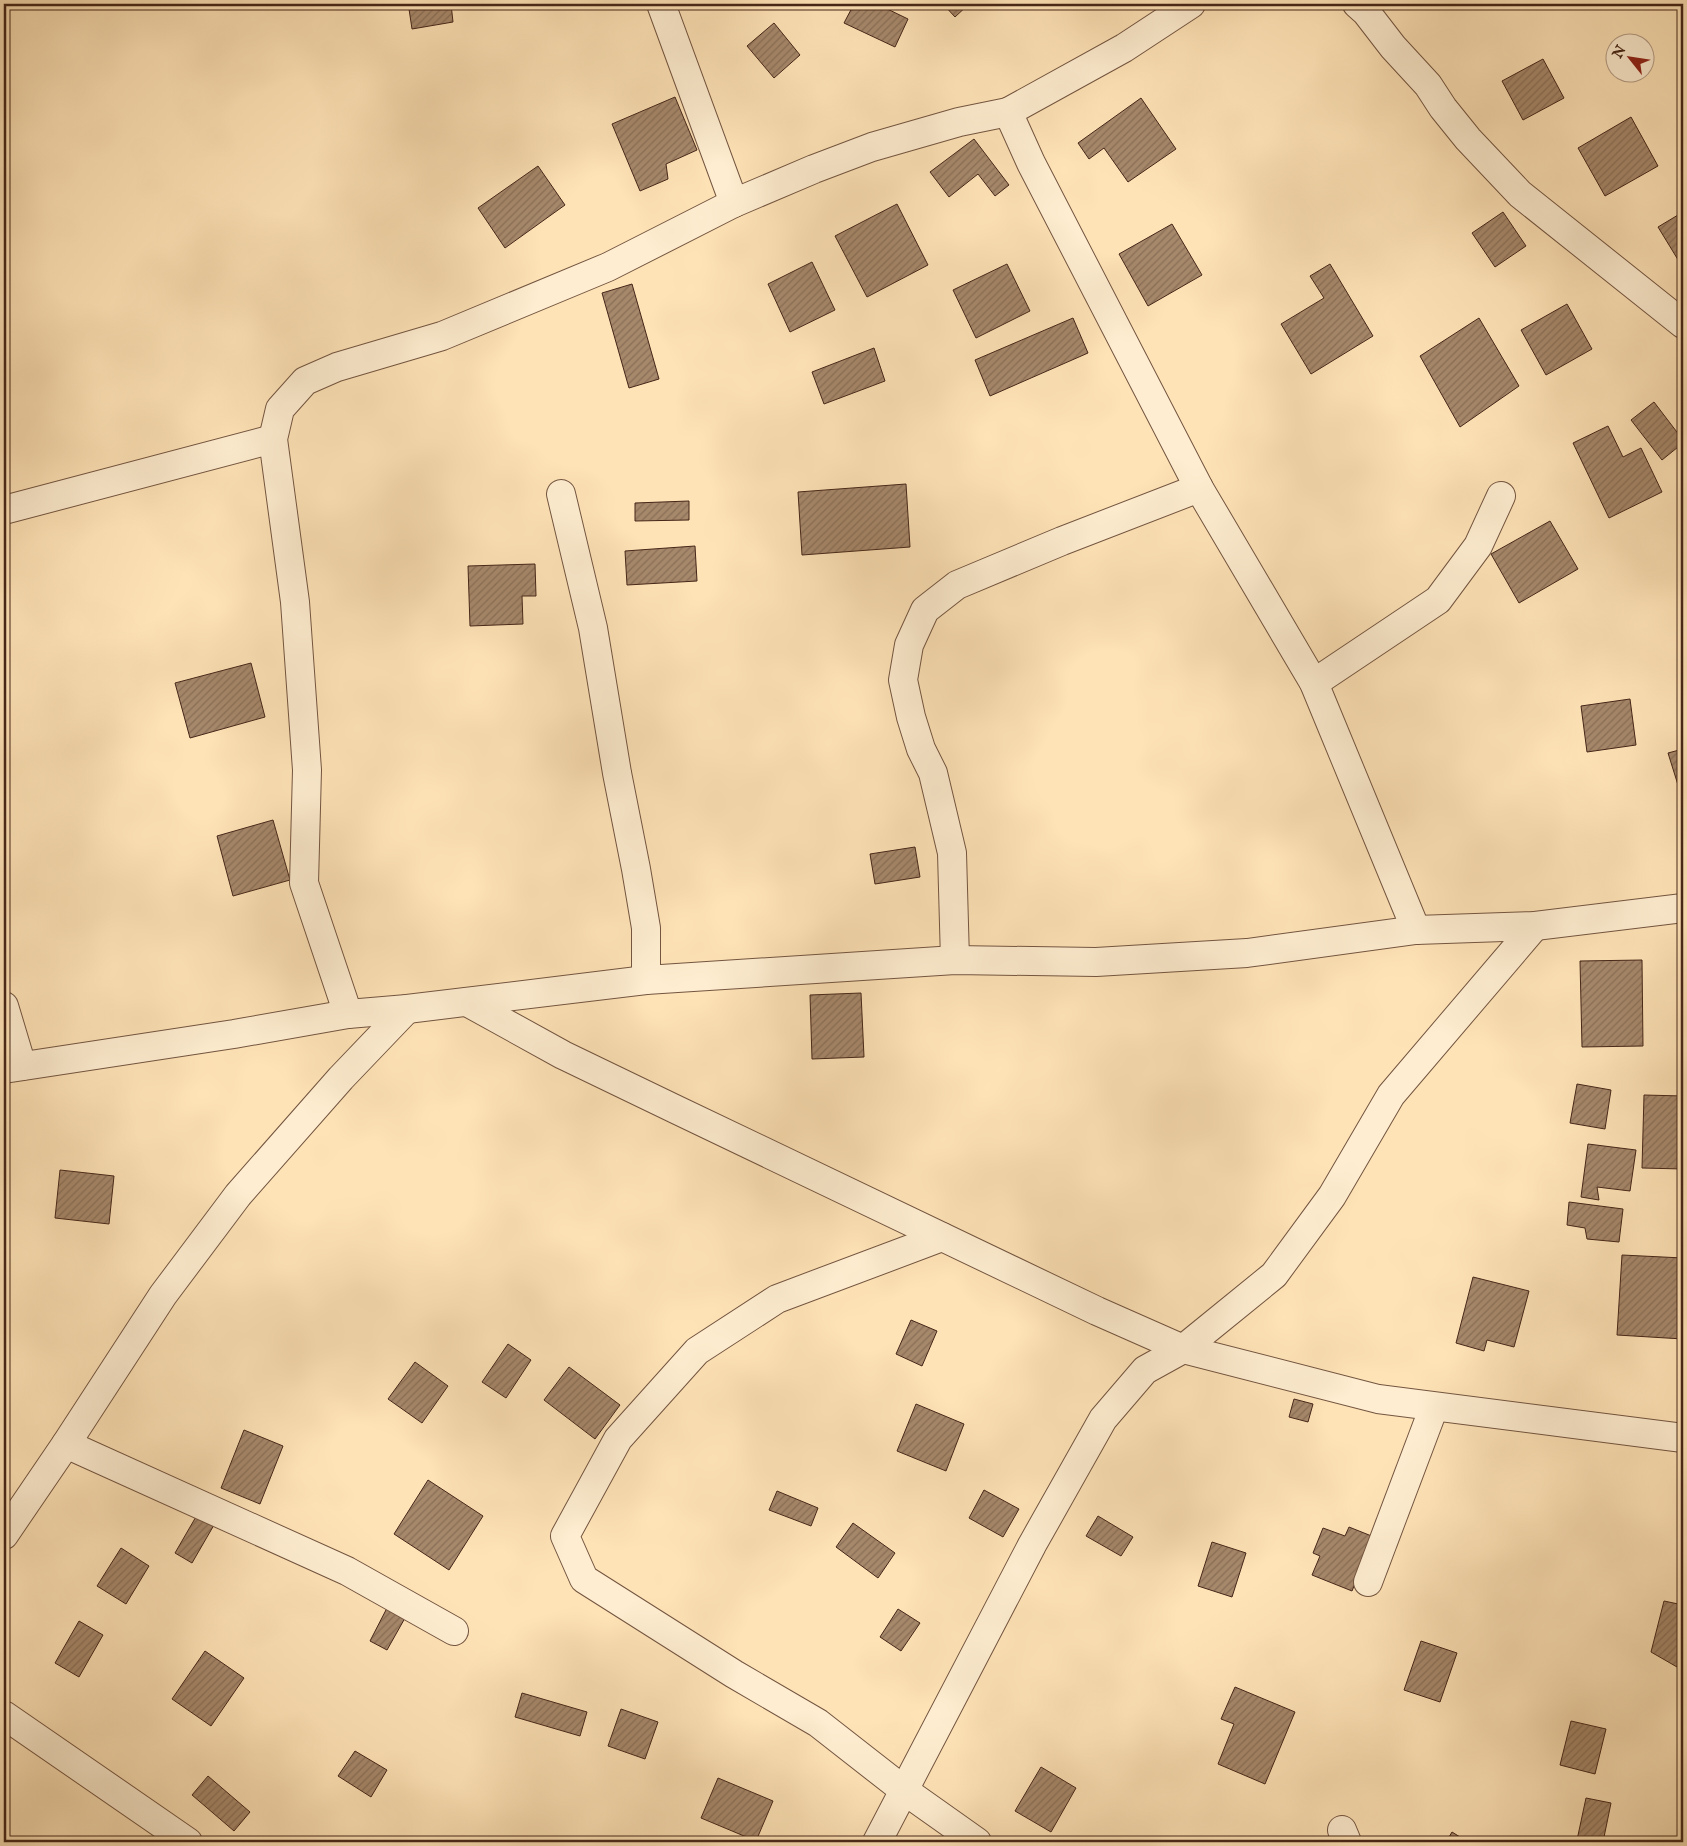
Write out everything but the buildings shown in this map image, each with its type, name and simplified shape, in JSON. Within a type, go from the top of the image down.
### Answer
[{"type":"street","points":[[661,4],[734,203]]},
{"type":"street","points":[[348,1014],[304,882],[306,770],[296,602],[273,439],[280,409],[305,381],[337,367],[442,336],[608,267],[734,203],[814,168],[872,147],[959,122],[1008,112],[1124,48],[1191,4]]},
{"type":"street","points":[[1357,4],[1366,12],[1393,48],[1428,86],[1468,139],[1520,194],[1683,324]]},
{"type":"street","points":[[1008,112],[1035,171],[1199,488],[1314,683],[1416,930]]},
{"type":"street","points":[[4,510],[273,439]]},
{"type":"street","points":[[955,960],[952,853],[933,773],[922,750],[911,718],[903,680],[909,645],[926,610],[957,584],[1199,488]]},
{"type":"street","points":[[561,494],[592,628],[636,869],[646,928],[646,980]]},
{"type":"street","points":[[1314,683],[1438,600],[1478,546],[1501,496]]},
{"type":"street","points":[[4,1006],[13,1068],[234,1034],[348,1014],[407,1009],[646,980],[955,960],[1096,962],[1238,954],[1416,930],[1535,926],[1683,908]]},
{"type":"street","points":[[878,1842],[1032,1545],[1103,1419],[1145,1370],[1183,1349],[1274,1275],[1332,1196],[1391,1095],[1535,926]]},
{"type":"street","points":[[467,1002],[563,1055],[1097,1311],[1183,1349],[1378,1399],[1683,1438]]},
{"type":"street","points":[[4,1535],[164,1295],[238,1195],[341,1078],[407,1009]]},
{"type":"street","points":[[942,1237],[777,1299],[697,1351],[618,1438],[565,1536],[584,1579],[734,1674],[818,1723],[905,1791],[977,1842]]},
{"type":"street","points":[[1368,1582],[1434,1407]]},
{"type":"street","points":[[66,1444],[347,1572],[454,1631]]},
{"type":"street","points":[[4,1715],[188,1842]]}]
